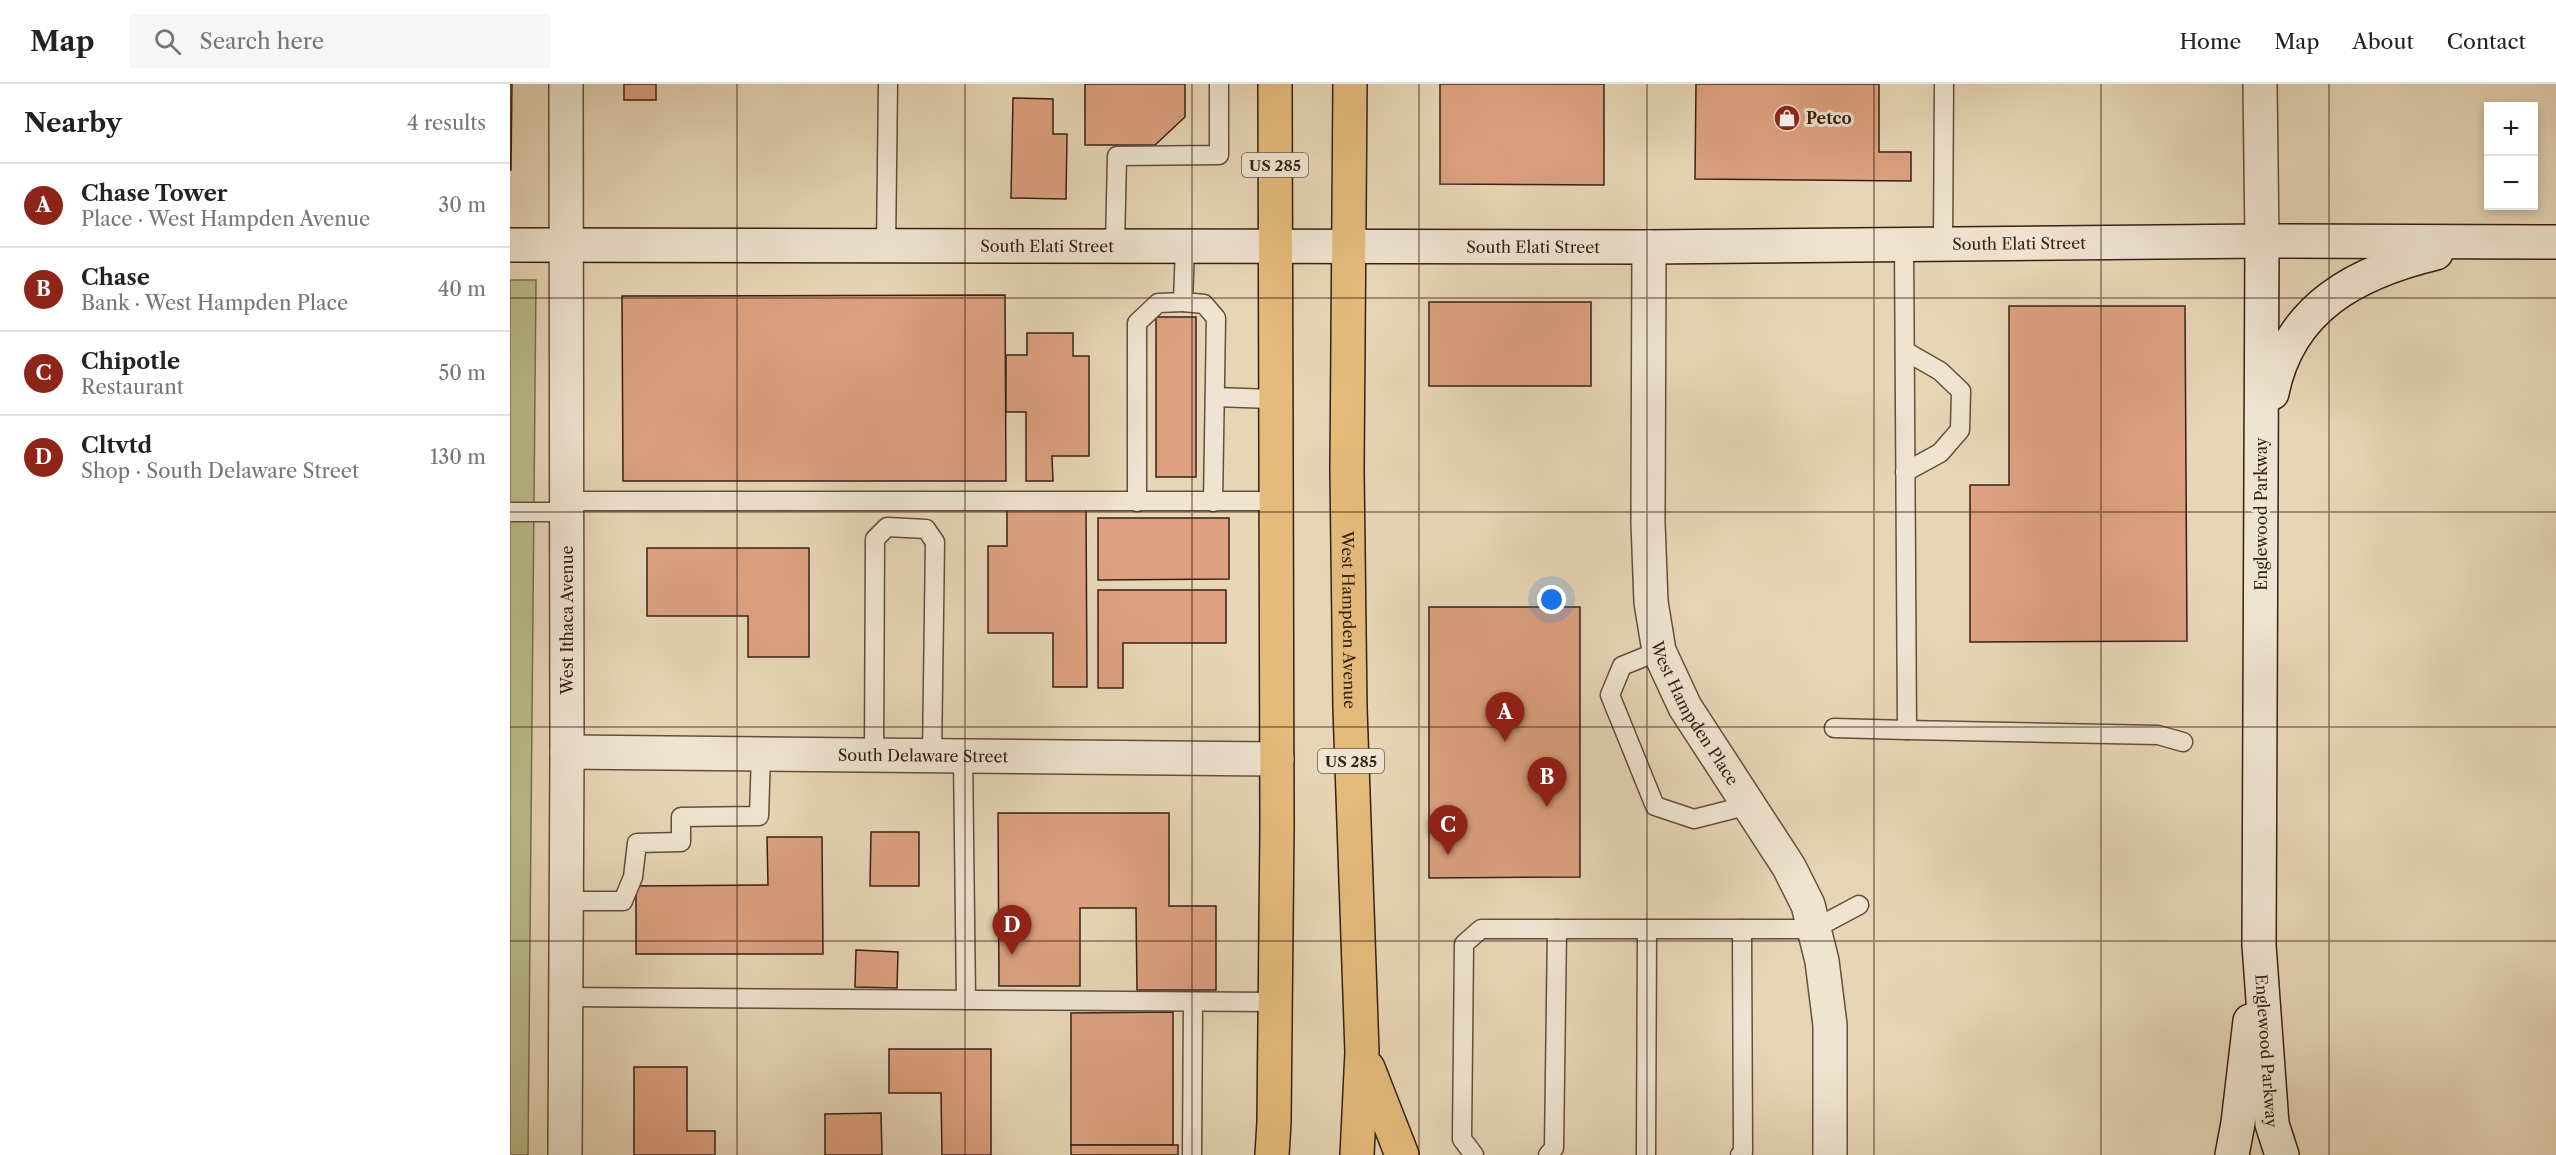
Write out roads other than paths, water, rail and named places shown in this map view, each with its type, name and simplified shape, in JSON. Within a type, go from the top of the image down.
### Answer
[{"type":"highway","name":"US 285","points":[[1272,1155],[1276,1002],[1277,759],[1275,84]]},
{"type":"highway","name":"West Hampden Avenue","points":[[1350,84],[1347,470],[1350,708],[1362,1052],[1358,1155]]},
{"type":"highway","points":[[1362,1052],[1391,1132],[1402,1155]]},
{"type":"street","name":"West Ithaca Avenue","points":[[565,1155],[566,84]]},
{"type":"street","name":"Englewood Parkway","points":[[2260,84],[2262,443],[2259,945],[2272,1124],[2282,1155]]},
{"type":"street","name":"South Elati Street","points":[[510,245],[1649,247],[2262,241],[2556,242]]},
{"type":"street","points":[[2262,443],[2273,385],[2285,351],[2299,328],[2317,308],[2345,288],[2374,272],[2412,258],[2478,242]]},
{"type":"street","name":"West Hampden Place","points":[[1649,247],[1647,523],[1651,602],[1659,651],[1685,706],[1789,867],[1808,905],[1822,961],[1830,1025],[1830,1155]]},
{"type":"street","name":"South Delaware Street","points":[[567,752],[1277,759]]},
{"type":"street","name":"Englewood Parkway","points":[[2232,1155],[2238,1123],[2259,945]]},
{"type":"lane","points":[[886,247],[888,84]]},
{"type":"lane","points":[[1115,246],[1117,156],[1219,155],[1219,84]]},
{"type":"lane","points":[[1943,244],[1944,84]]},
{"type":"lane","points":[[1904,245],[1907,730]]},
{"type":"lane","points":[[1183,302],[1185,246]]},
{"type":"lane","points":[[1137,502],[1137,323],[1158,303],[1183,302],[1204,304],[1216,318],[1213,502]]},
{"type":"lane","points":[[1905,351],[1940,371],[1961,391],[1960,430],[1940,453],[1905,472]]},
{"type":"lane","points":[[1215,397],[1275,399]]},
{"type":"lane","points":[[510,512],[567,506],[1276,501]]},
{"type":"lane","points":[[874,755],[875,539],[887,527],[926,529],[935,542],[966,1000]]},
{"type":"lane","points":[[1659,651],[1622,666],[1610,695],[1655,806],[1694,819],[1749,805]]},
{"type":"lane","points":[[1834,728],[2158,735],[2183,742]]},
{"type":"lane","points":[[566,901],[623,901],[633,877],[637,843],[681,842],[681,817],[759,816],[761,754]]},
{"type":"lane","points":[[1474,1155],[1462,1139],[1464,944],[1481,929],[1814,929],[1859,905]]},
{"type":"lane","points":[[1548,1155],[1554,1148],[1557,929]]},
{"type":"lane","points":[[1646,1155],[1647,929]]},
{"type":"lane","points":[[1740,1155],[1743,1152],[1742,929]]},
{"type":"lane","points":[[565,997],[1276,1002]]},
{"type":"lane","points":[[1192,1155],[1193,1002]]},
{"type":"place","name":"Petco","points":[[1787,118]]},
{"type":"place","name":"Chase Tower","points":[[1505,742]]},
{"type":"place","name":"Chase","points":[[1547,807]]},
{"type":"place","name":"Chipotle","points":[[1448,855]]},
{"type":"place","name":"Cltvtd","points":[[1012,955]]}]
